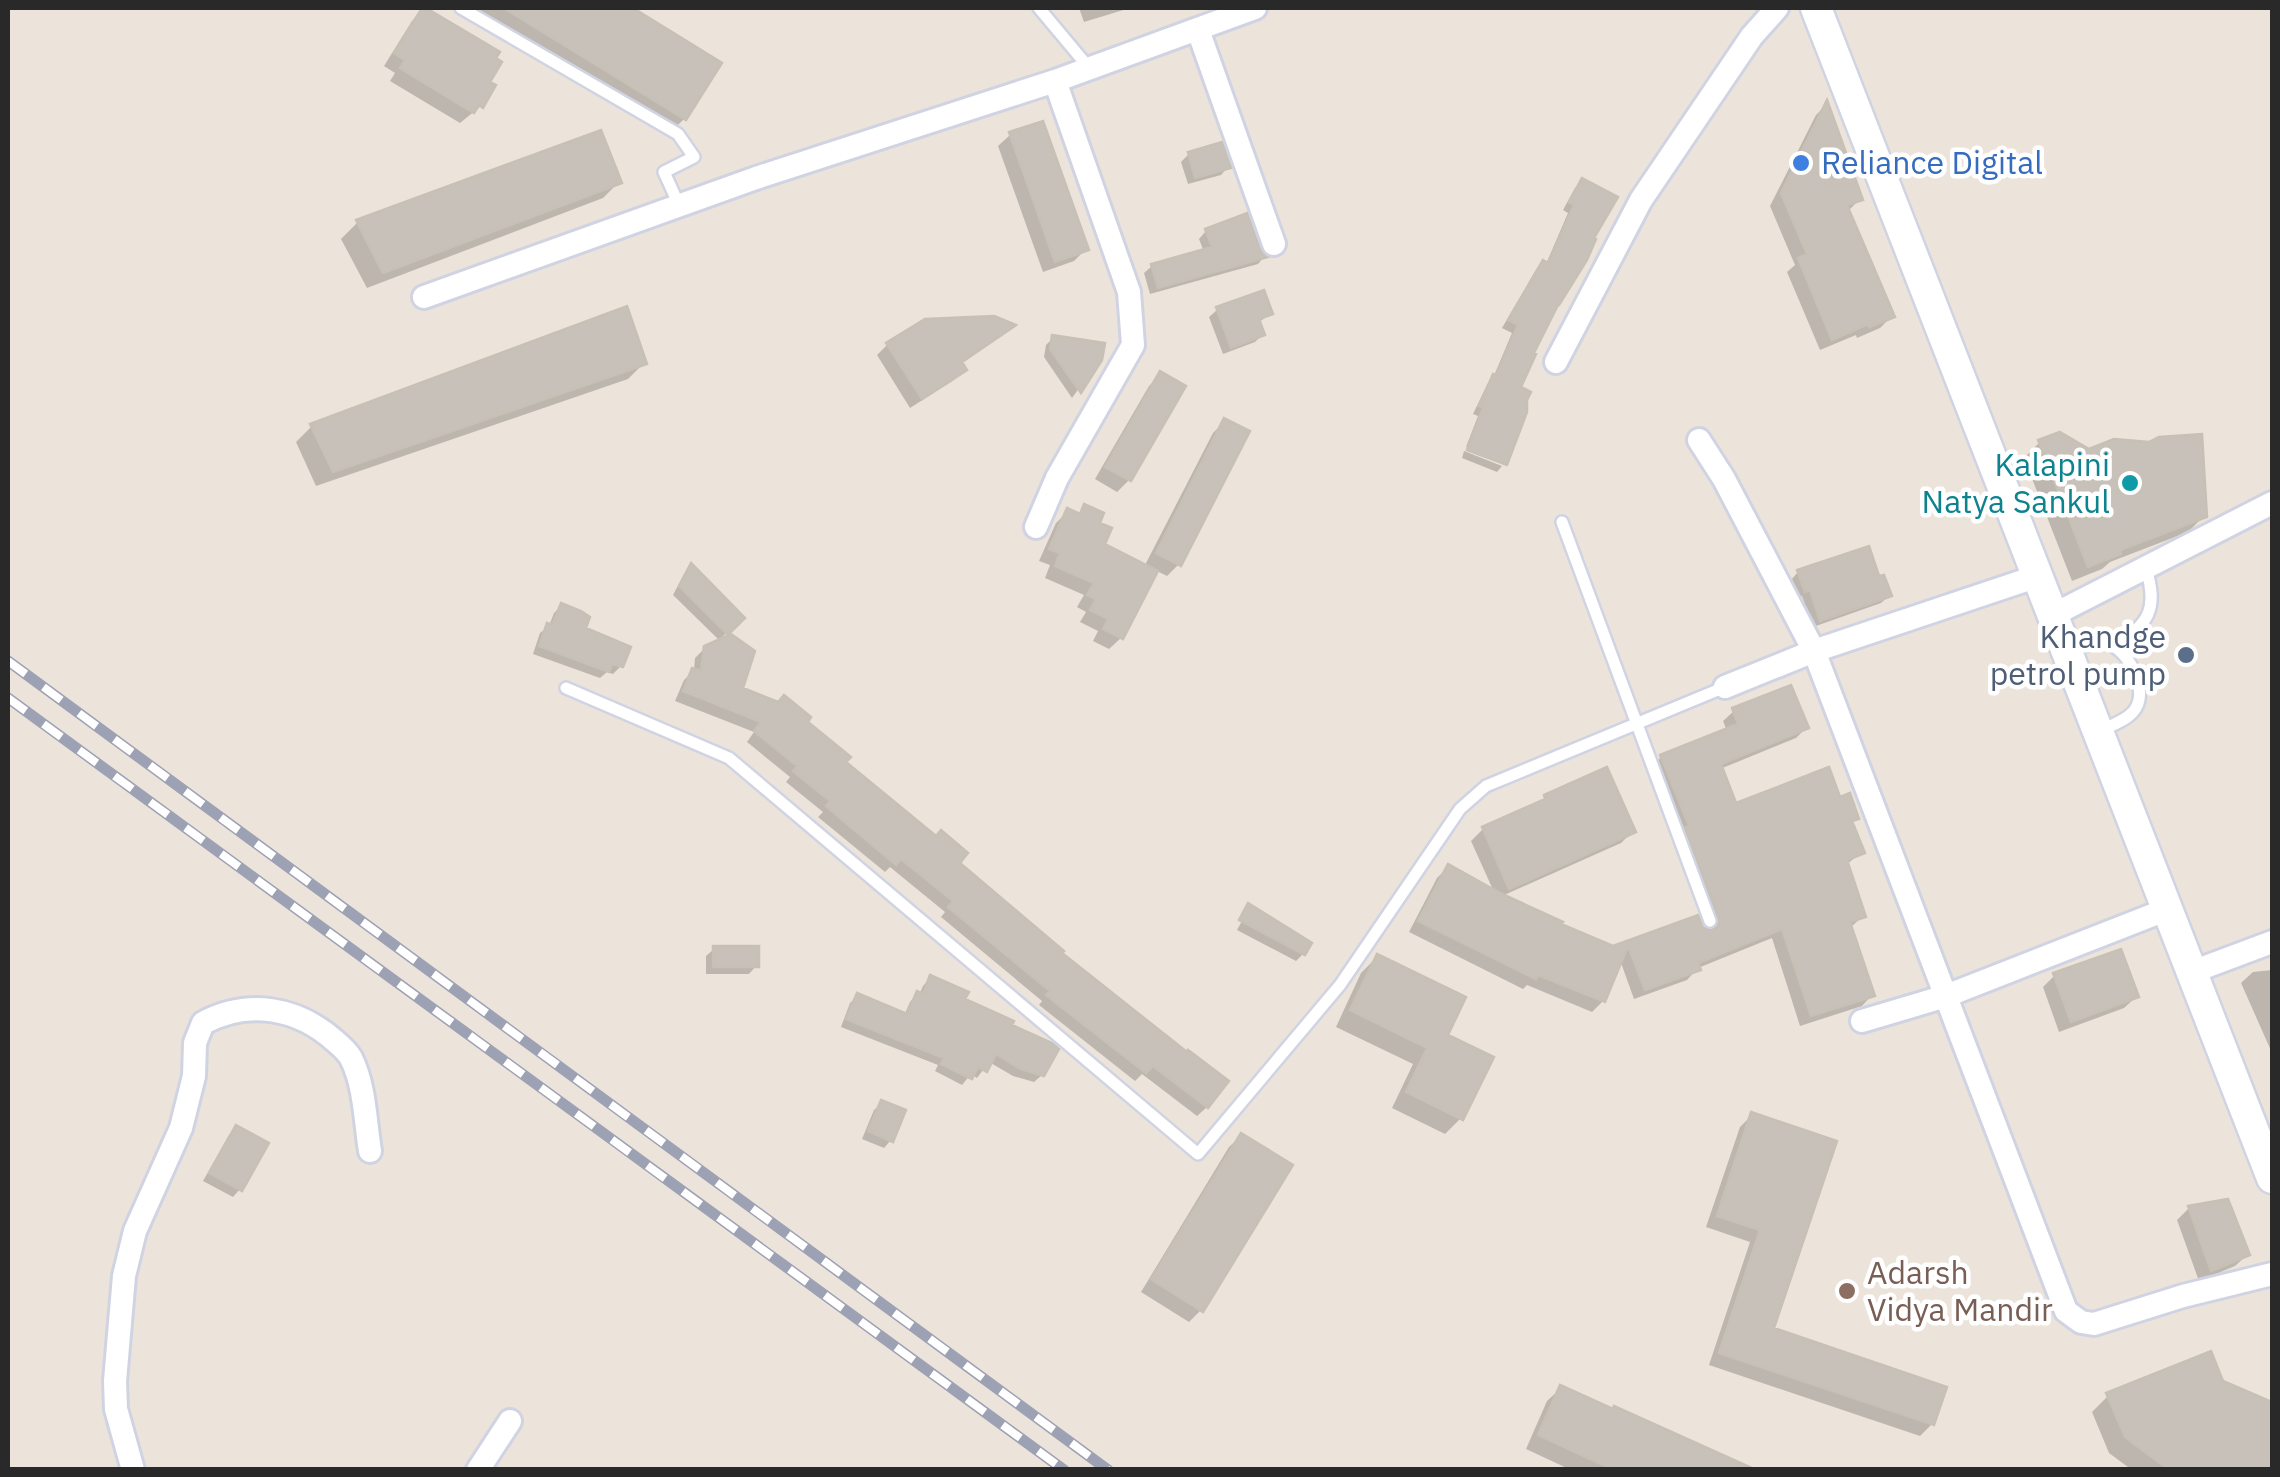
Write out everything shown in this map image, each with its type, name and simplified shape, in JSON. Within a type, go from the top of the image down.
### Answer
[{"type":"main road","points":[[1816,8],[2272,1178]]},
{"type":"street","points":[[424,297],[756,178],[1056,82],[1255,8]]},
{"type":"street","points":[[1556,362],[1641,200],[1752,36],[1778,8]]},
{"type":"street","points":[[1198,30],[1274,244]]},
{"type":"street","points":[[1036,527],[1057,478],[1133,345],[1129,292],[1056,82]]},
{"type":"street","points":[[1700,440],[1724,478],[1814,651],[2066,1311],[2081,1322],[2094,1324],[2272,1274]]},
{"type":"street","points":[[2053,615],[2272,503]]},
{"type":"street","points":[[1725,688],[1814,651],[2038,576]]},
{"type":"street","points":[[1862,1022],[1946,996],[2168,909]]},
{"type":"street","points":[[2192,972],[2272,942]]},
{"type":"street","points":[[133,1470],[116,1408],[124,1276],[135,1232],[180,1128],[194,1076],[195,1043],[203,1023],[246,1010],[278,1010],[305,1018],[325,1032],[349,1054],[360,1084],[370,1151]]},
{"type":"street","points":[[478,1470],[510,1421]]},
{"type":"lane","points":[[460,8],[678,134],[694,156],[664,172],[680,205]]},
{"type":"lane","points":[[1039,8],[1090,69]]},
{"type":"lane","points":[[1562,522],[1710,921]]},
{"type":"lane","points":[[2115,647],[2140,626],[2150,611],[2153,591],[2146,568]]},
{"type":"lane","points":[[2068,653],[2094,642],[2115,647],[2124,654],[2141,686],[2142,697],[2136,710],[2098,732]]},
{"type":"lane","points":[[566,688],[729,758],[1198,1154],[1340,985],[1460,809],[1486,786],[1725,688]]},
{"type":"building","points":[[422,8],[500,52],[496,58],[502,62],[490,82],[496,85],[483,108],[479,105],[474,113],[400,68],[405,60],[394,53]]},
{"type":"building","points":[[504,8],[633,8],[722,63],[686,120]]},
{"type":"building","points":[[1827,100],[1863,200],[1847,205],[1895,317],[1832,340],[1798,258],[1807,254],[1781,193]]},
{"type":"building","points":[[1043,121],[1089,250],[1055,262],[1009,132]]},
{"type":"building","points":[[601,130],[622,183],[383,273],[356,220]]},
{"type":"building","points":[[1222,142],[1231,168],[1195,178],[1188,152]]},
{"type":"building","points":[[1582,178],[1618,197],[1534,353],[1521,387],[1531,392],[1527,412],[1507,465],[1467,450],[1483,408],[1479,406],[1518,325],[1508,320],[1543,260],[1548,263],[1574,205],[1569,202]]},
{"type":"building","points":[[1247,213],[1260,249],[1268,257],[1158,288],[1151,264],[1212,247],[1205,229]]},
{"type":"building","points":[[1264,290],[1273,314],[1259,319],[1265,335],[1231,348],[1216,307]]},
{"type":"building","points":[[627,306],[647,364],[333,472],[310,424]]},
{"type":"building","points":[[994,316],[1016,325],[962,362],[967,370],[922,399],[886,343],[925,319]]},
{"type":"building","points":[[1052,335],[1105,343],[1102,360],[1081,393],[1050,349]]},
{"type":"building","points":[[1160,371],[1186,386],[1131,481],[1105,467]]},
{"type":"building","points":[[1224,418],[1250,431],[1181,566],[1156,553]]},
{"type":"building","name":"Kalapini Natya Sankul","points":[[2060,432],[2089,449],[2114,439],[2149,442],[2159,437],[2202,434],[2207,517],[2120,550],[2121,554],[2088,567],[2038,440]]},
{"type":"building","points":[[1084,504],[1104,513],[1100,523],[1112,528],[1105,544],[1158,571],[1123,639],[1103,629],[1108,619],[1090,610],[1096,599],[1087,595],[1094,583],[1055,566],[1060,553],[1049,549],[1067,508],[1080,514]]},
{"type":"building","points":[[1869,546],[1879,576],[1884,575],[1892,596],[1820,621],[1810,590],[1805,592],[1797,570]]},
{"type":"building","points":[[691,563],[745,618],[728,635],[679,586]]},
{"type":"building","points":[[561,603],[590,617],[586,628],[631,647],[623,667],[612,664],[609,672],[539,646],[547,623],[552,625]]},
{"type":"building","points":[[731,634],[755,651],[743,688],[778,702],[784,695],[811,717],[808,722],[851,757],[846,762],[936,836],[941,830],[968,853],[960,863],[1062,953],[1229,1081],[1208,1108],[1153,1066],[1146,1073],[1046,995],[1050,991],[948,907],[953,901],[901,859],[896,865],[826,806],[830,801],[793,771],[797,766],[754,731],[761,722],[683,691],[692,668],[701,671],[704,646]]},
{"type":"building","points":[[1791,685],[1809,728],[1721,764],[1736,803],[1829,767],[1840,797],[1850,793],[1859,819],[1852,821],[1865,853],[1847,860],[1866,917],[1850,922],[1875,996],[1811,1016],[1782,929],[1698,963],[1701,970],[1645,990],[1628,946],[1605,1002],[1538,975],[1536,979],[1418,921],[1448,864],[1561,924],[1613,946],[1698,915],[1703,928],[1714,929],[1719,918],[1685,827],[1689,826],[1660,755],[1738,724],[1732,708]]},
{"type":"building","points":[[1607,767],[1636,832],[1509,889],[1482,827]]},
{"type":"building","points":[[1248,903],[1312,943],[1305,955],[1239,920]]},
{"type":"building","points":[[713,946],[759,946],[759,967],[713,967]]},
{"type":"building","points":[[2121,949],[2139,997],[2071,1022],[2053,973]]},
{"type":"building","points":[[1377,954],[1466,997],[1448,1035],[1494,1057],[1463,1120],[1406,1092],[1427,1048],[1350,1010]]},
{"type":"building","points":[[930,975],[969,992],[965,999],[1014,1021],[1012,1025],[1059,1049],[1044,1076],[1021,1069],[996,1054],[987,1072],[978,1067],[972,1079],[941,1064],[944,1058],[846,1019],[857,993],[907,1014],[917,991],[923,994]]},
{"type":"building","points":[[881,1100],[906,1110],[893,1142],[868,1131]]},
{"type":"building","points":[[1751,1112],[1837,1141],[1774,1328],[1947,1387],[1934,1425],[1719,1353],[1760,1230],[1717,1216]]},
{"type":"building","points":[[236,1125],[269,1143],[242,1191],[209,1173]]},
{"type":"building","points":[[1241,1133],[1293,1165],[1203,1312],[1151,1279]]},
{"type":"building","points":[[2228,1199],[2250,1255],[2211,1271],[2188,1206]]},
{"type":"building","points":[[2211,1351],[2223,1381],[2272,1402],[2272,1470],[2169,1470],[2125,1437],[2106,1393]]},
{"type":"building","points":[[1560,1385],[1756,1470],[1614,1470],[1538,1435]]},
{"type":"railway","points":[[8,661],[1108,1470]]},
{"type":"railway","points":[[8,698],[1064,1470]]},
{"type":"place","name":"Reliance Digital","points":[[1801,163]]},
{"type":"place","name":"Kalapini Natya Sankul","points":[[2130,483]]},
{"type":"place","name":"Khandge petrol pump","points":[[2186,655]]},
{"type":"place","name":"Adarsh Vidya Mandir","points":[[1847,1291]]}]
